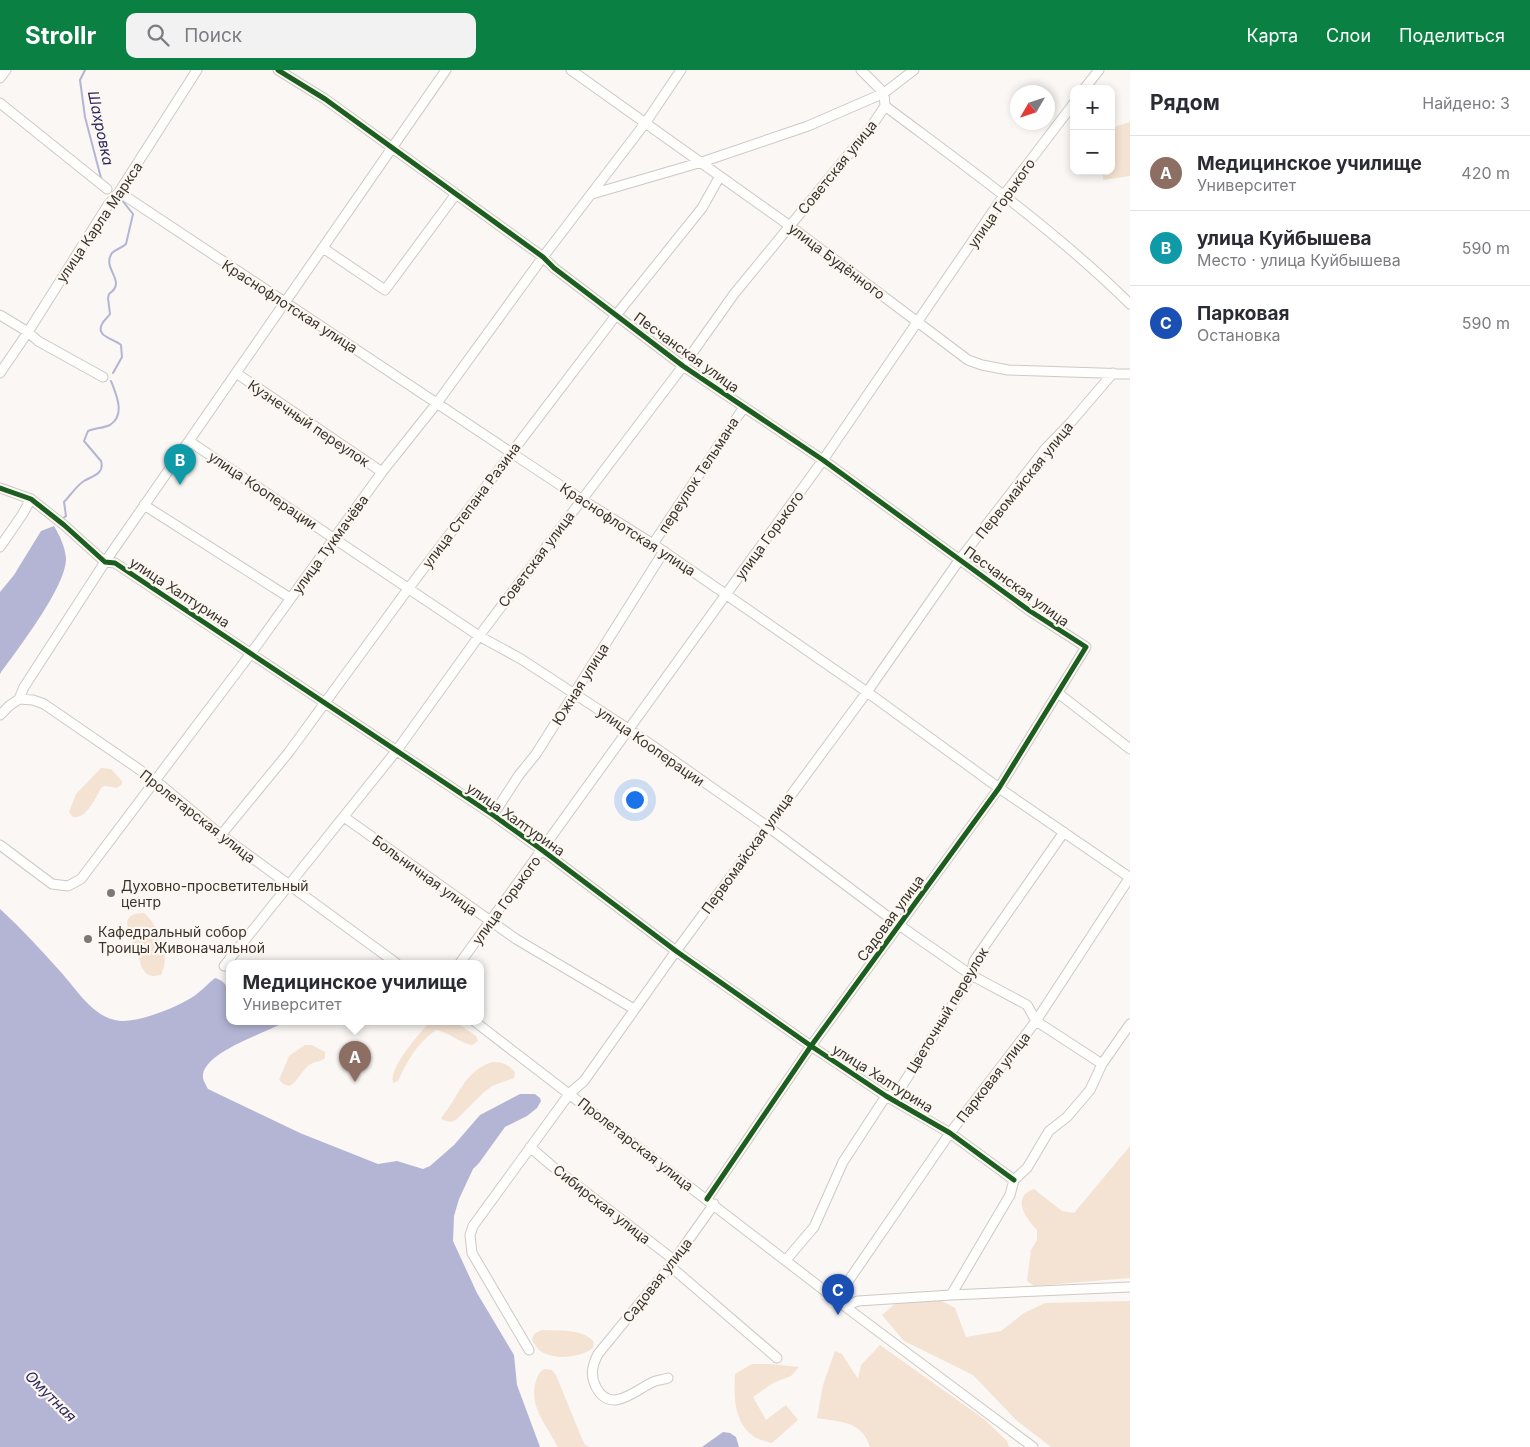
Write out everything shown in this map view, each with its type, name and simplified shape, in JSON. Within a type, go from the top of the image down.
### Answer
[{"type":"street","points":[[0,78],[6,70]]},
{"type":"street","name":"улица Карла Маркса","points":[[0,373],[197,70]]},
{"type":"street","name":"Песчанская улица","points":[[278,70],[325,99],[543,257],[554,268],[683,366],[823,460],[1030,611],[1086,647]]},
{"type":"street","points":[[0,715],[19,699],[24,687],[105,562],[446,70]]},
{"type":"street","name":"улица Будённого","points":[[571,70],[790,226],[968,360],[1008,370],[1130,374]]},
{"type":"street","name":"улица Тукмачёва","points":[[0,845],[52,884],[63,886],[72,884],[81,878],[252,652],[382,472],[437,403],[543,257],[646,122],[680,70]]},
{"type":"street","points":[[861,70],[884,93],[885,106],[1004,195],[1105,280],[1130,304]]},
{"type":"street","points":[[592,194],[702,162],[808,126],[884,93],[914,70]]},
{"type":"street","points":[[1087,85],[1098,70]]},
{"type":"street","points":[[0,103],[107,189]]},
{"type":"street","name":"Советская улица","points":[[229,960],[397,750],[479,636],[683,366],[734,294],[871,128],[885,106]]},
{"type":"street","name":"улица Горького","points":[[462,960],[823,460],[1004,195],[1070,108]]},
{"type":"street","name":"улица Степана Разина","points":[[221,834],[289,752],[408,589],[512,452],[617,314],[702,208],[720,176]]},
{"type":"street","name":"Краснофлотская улица","points":[[119,192],[581,499],[664,551],[1064,832],[1129,881]]},
{"type":"street","points":[[323,248],[384,290],[456,194]]},
{"type":"street","points":[[0,315],[28,332],[38,341],[103,377]]},
{"type":"street","name":"Кузнечный переулок","points":[[236,373],[382,472]]},
{"type":"street","name":"Первомайская улица","points":[[529,1350],[472,1253],[470,1235],[473,1226],[570,1093],[584,1081],[634,1009],[866,692],[960,559],[1045,449],[1113,374]]},
{"type":"street","name":"переулок Тельмана","points":[[653,544],[744,406]]},
{"type":"street","name":"улица Кооперации","points":[[189,440],[479,636],[521,659],[630,730],[767,826],[899,925],[971,975],[1027,1005],[1036,1021],[1102,1064]]},
{"type":"street","name":"улица Халтурина","points":[[0,488],[31,499],[61,522],[105,562],[116,562],[493,815],[676,951],[886,1096],[950,1133],[1014,1180]]},
{"type":"street","points":[[0,547],[31,499]]},
{"type":"street","points":[[144,505],[290,598]]},
{"type":"street","name":"Южная улица","points":[[493,815],[536,754],[664,551]]},
{"type":"street","name":"Садовая улица","points":[[668,1378],[653,1382],[630,1396],[617,1400],[606,1399],[596,1389],[592,1376],[592,1366],[598,1354],[672,1263],[812,1046],[999,788],[1086,647]]},
{"type":"street","points":[[1058,693],[1130,749]]},
{"type":"street","name":"Пролетарская улица","points":[[19,699],[33,700],[44,704],[156,780],[221,834],[289,886],[392,960]]},
{"type":"street","name":"Больничная улица","points":[[344,817],[490,922],[634,1009]]},
{"type":"street","name":"Цветочный переулок","points":[[786,1260],[814,1227],[843,1162],[886,1096],[896,1094],[971,975],[974,961],[1064,832]]},
{"type":"street","name":"Парковая улица","points":[[836,1299],[950,1133],[1036,1021],[1129,881]]},
{"type":"street","points":[[951,1295],[1010,1195],[1014,1180],[1027,1168],[1049,1131],[1067,1117],[1090,1090],[1102,1064],[1130,1024]]},
{"type":"street","name":"Пролетарская улица","points":[[479,1025],[845,1306],[1033,1447]]},
{"type":"street","name":"Сибирская улица","points":[[530,1147],[672,1263],[777,1358]]},
{"type":"street","points":[[845,1306],[858,1301],[1130,1287]]},
{"type":"shaded area","points":[[1130,122],[1130,176],[1103,180],[1103,175],[1115,175],[1115,128]]},
{"type":"shaded area","points":[[101,768],[111,769],[122,781],[122,784],[117,788],[102,787],[86,811],[78,817],[73,817],[69,812],[76,794]]},
{"type":"shaded area","points":[[144,913],[155,926],[162,942],[165,959],[161,975],[151,976],[144,971],[127,926],[127,921],[130,917],[135,914]]},
{"type":"shaded area","points":[[428,1025],[460,1025],[476,1036],[478,1041],[472,1045],[467,1044],[436,1030],[418,1047],[398,1081],[393,1083],[395,1069],[413,1042]]},
{"type":"shaded area","points":[[305,1045],[312,1045],[325,1052],[325,1058],[307,1067],[296,1081],[288,1086],[279,1080],[289,1056]]},
{"type":"shaded area","points":[[492,1062],[502,1063],[510,1067],[515,1072],[514,1078],[492,1086],[456,1120],[450,1122],[443,1120],[441,1118],[462,1086],[474,1072]]},
{"type":"shaded area","points":[[1130,1146],[1130,1278],[1034,1286],[1027,1281],[1031,1250],[1037,1240],[1037,1230],[1028,1220],[1022,1208],[1023,1197],[1034,1189],[1062,1211],[1074,1213]]},
{"type":"shaded area","points":[[940,1300],[955,1308],[966,1337],[1001,1331],[1024,1313],[1045,1303],[1130,1301],[1130,1447],[1051,1447],[1016,1420],[973,1375],[904,1341],[882,1315],[898,1301]]},
{"type":"shaded area","points":[[542,1330],[570,1331],[583,1334],[594,1342],[593,1348],[574,1356],[552,1356],[539,1350],[532,1340],[534,1334]]},
{"type":"shaded area","points":[[880,1345],[984,1419],[1007,1441],[1009,1447],[870,1447],[862,1432],[856,1427],[842,1422],[817,1418],[823,1385],[835,1351],[842,1354],[858,1379],[861,1365]]},
{"type":"shaded area","points":[[752,1364],[799,1367],[791,1376],[773,1383],[753,1397],[766,1420],[786,1405],[798,1420],[772,1443],[755,1437],[746,1430],[738,1415],[735,1374]]},
{"type":"shaded area","points":[[545,1369],[552,1370],[556,1375],[582,1439],[585,1445],[590,1447],[558,1447],[544,1423],[537,1407],[534,1390],[538,1375]]},
{"type":"water","points":[[54,526],[65,550],[66,558],[59,585],[40,618],[0,674],[0,592],[14,575],[41,531]]},
{"type":"water","name":"Омутная","points":[[0,909],[38,946],[84,1000],[98,1012],[115,1020],[133,1020],[154,1015],[191,998],[215,978],[221,981],[226,987],[226,1025],[279,1025],[239,1043],[215,1057],[207,1065],[203,1074],[208,1089],[300,1133],[378,1164],[397,1161],[423,1169],[430,1166],[454,1145],[480,1115],[520,1094],[535,1094],[540,1098],[541,1101],[537,1108],[527,1116],[505,1127],[473,1169],[459,1199],[454,1216],[453,1241],[477,1293],[514,1355],[517,1385],[540,1447],[0,1447]]},
{"type":"water","points":[[723,1432],[730,1433],[736,1437],[739,1447],[702,1447]]},
{"type":"waterway","name":"Шахровка","points":[[85,70],[80,80],[85,117],[103,181]]},
{"type":"waterway","name":"Шахровка","points":[[113,373],[122,357],[121,345],[103,335],[101,328],[110,314],[108,298],[116,284],[109,259],[112,253],[126,244],[133,214],[121,199]]},
{"type":"waterway","name":"Шахровка","points":[[61,520],[66,516],[64,502],[81,483],[97,474],[101,469],[101,461],[84,441],[88,431],[110,425],[118,416],[118,404],[111,381]]},
{"type":"cycle path","points":[[278,70],[325,99],[543,257],[554,268],[683,366],[823,460],[1030,611],[1086,647],[999,788],[811,1046],[707,1199]]},
{"type":"cycle path","points":[[0,488],[31,499],[64,525],[105,562],[115,563],[493,815],[676,951],[811,1046],[886,1096],[950,1133],[1014,1180]]},
{"type":"place","name":"улица Куйбышева","points":[[180,485]]},
{"type":"place","name":"Духовно-просветительный центр","points":[[111,893]]},
{"type":"place","name":"Кафедральный собор Троицы Живоначальной","points":[[88,939]]},
{"type":"place","name":"Медицинское училище","points":[[355,1082]]},
{"type":"place","name":"Парковая","points":[[838,1315]]}]
